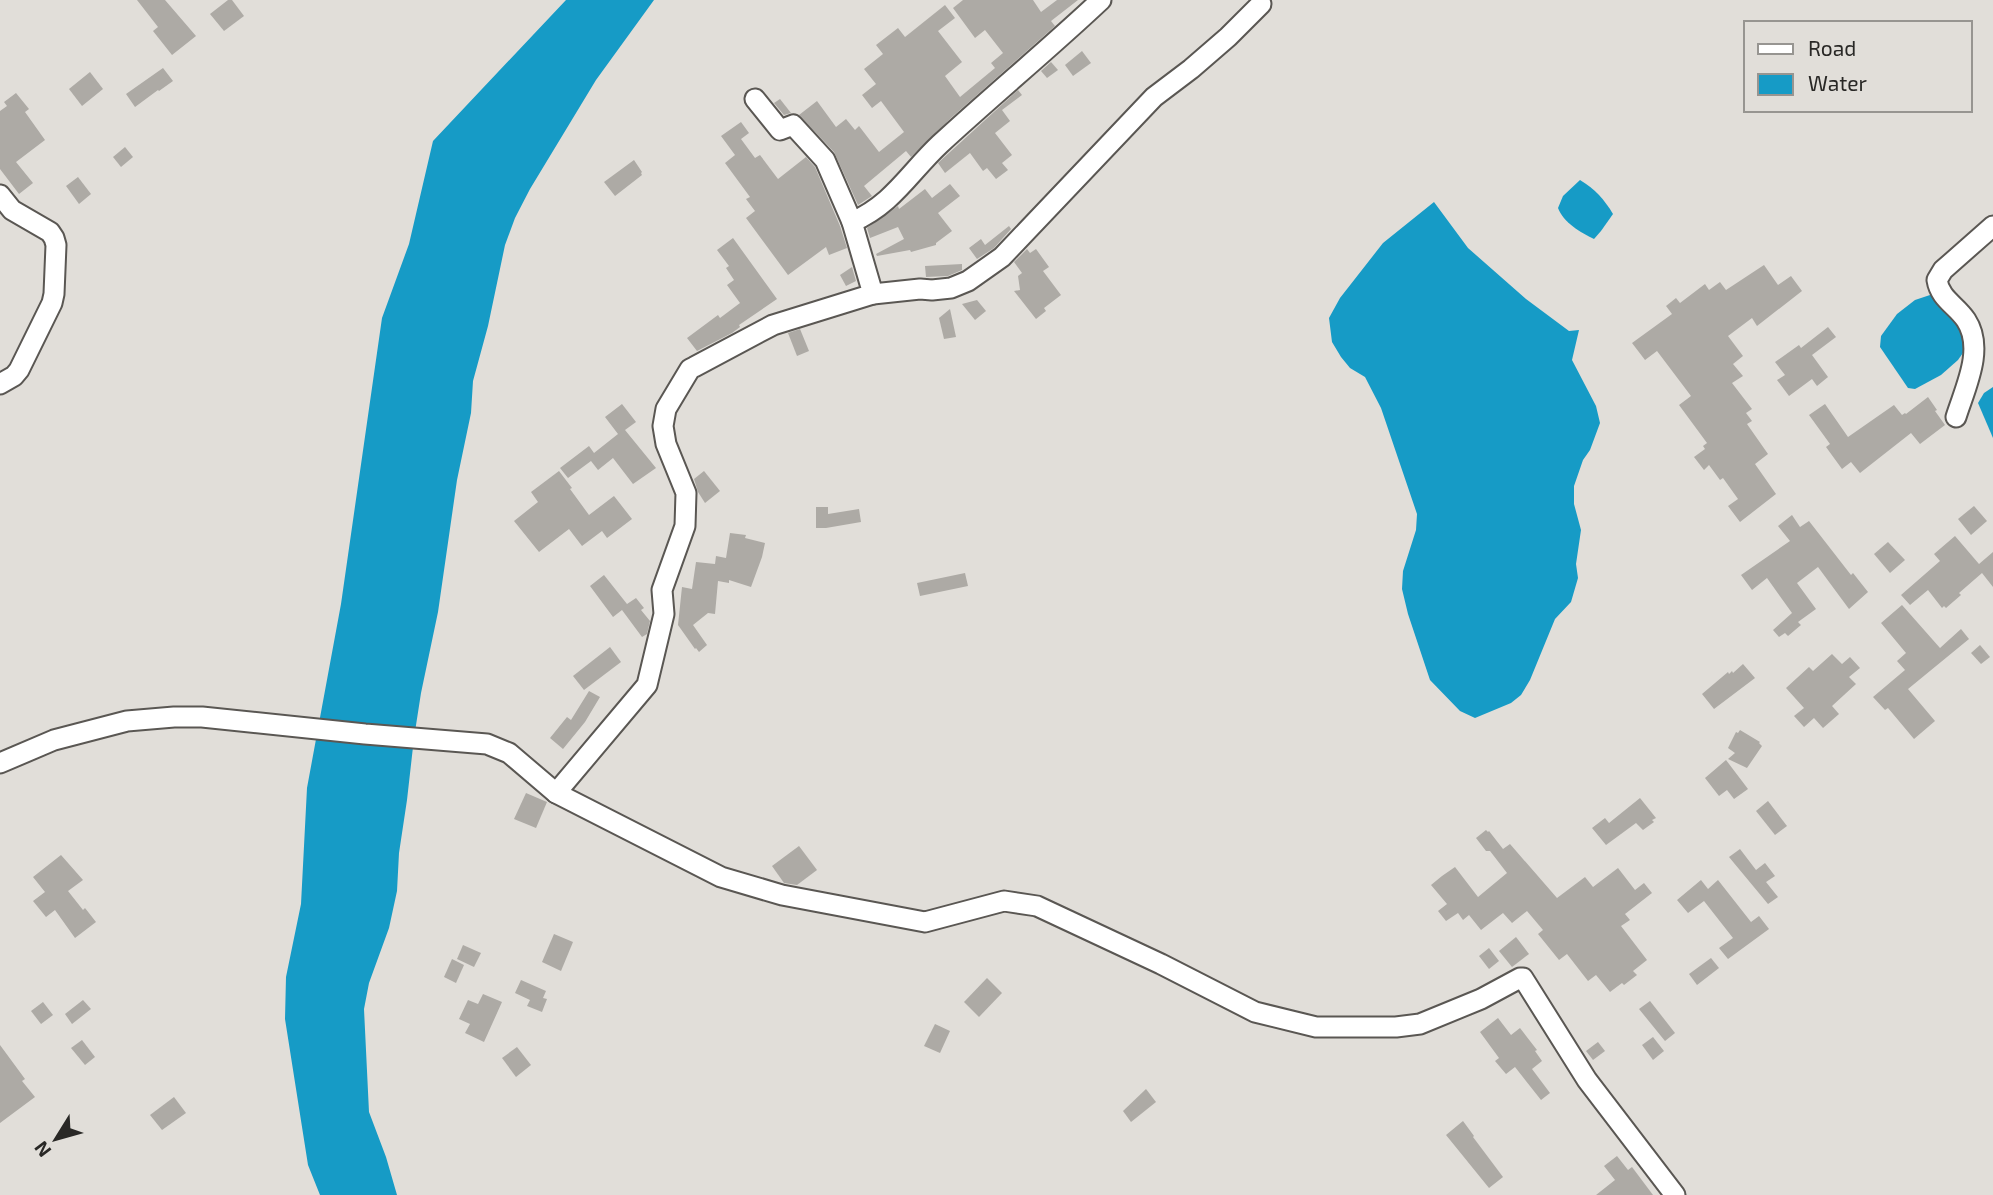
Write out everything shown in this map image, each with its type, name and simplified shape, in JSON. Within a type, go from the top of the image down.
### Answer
[{"type":"street","points":[[852,222],[869,215],[884,204],[939,146],[1101,0]]},
{"type":"street","points":[[556,793],[647,685],[664,614],[662,590],[685,526],[686,493],[666,444],[663,426],[666,409],[690,369],[772,325],[873,294],[951,288],[968,281],[1002,257],[1154,97],[1228,37],[1261,1]]},
{"type":"street","points":[[755,99],[780,130],[793,125],[821,153],[852,222],[873,294]]},
{"type":"street","points":[[0,195],[12,210],[50,232],[56,245],[52,303],[19,370],[0,384]]},
{"type":"street","points":[[1956,417],[1975,349],[1967,321],[1939,290],[1937,280],[1943,270],[1993,226]]},
{"type":"street","points":[[0,763],[54,740],[113,724],[144,719],[202,717],[487,744],[509,753],[556,793],[721,877],[782,895],[925,922],[1004,901],[1037,906],[1255,1012],[1316,1027],[1396,1027],[1420,1024],[1523,978],[1587,1080],[1675,1195]]},
{"type":"water","points":[[566,0],[654,0],[596,80],[530,189],[505,245],[473,381],[471,413],[457,480],[438,612],[414,738],[399,853],[397,891],[389,928],[369,983],[364,1009],[369,1112],[397,1195],[320,1195],[308,1165],[285,1019],[286,977],[301,904],[307,788],[341,604],[382,318],[409,244],[433,141]]},
{"type":"water","points":[[1580,180],[1599,195],[1613,214],[1594,239],[1568,222],[1558,208],[1563,196]]},
{"type":"water","points":[[1434,202],[1468,248],[1526,299],[1569,331],[1579,330],[1572,360],[1596,406],[1600,423],[1574,486],[1574,504],[1581,530],[1576,564],[1578,578],[1571,602],[1555,619],[1521,695],[1511,703],[1475,718],[1460,711],[1430,680],[1402,589],[1403,571],[1416,530],[1417,514],[1381,408],[1365,377],[1350,368],[1332,342],[1329,318],[1340,298],[1383,243]]},
{"type":"water","points":[[1933,294],[1945,303],[1966,339],[1965,350],[1941,375],[1915,389],[1908,388],[1880,347],[1881,336],[1897,314],[1915,300]]},
{"type":"water","points":[[1993,387],[1993,438],[1978,403],[1984,393]]},
{"type":"building","points":[[137,0],[165,0],[196,36],[172,55],[153,31],[158,27]]},
{"type":"building","points":[[228,0],[232,0],[244,16],[224,31],[210,14]]},
{"type":"building","points":[[963,0],[1033,0],[1041,12],[1057,0],[1078,0],[1051,21],[1055,26],[911,157],[906,151],[864,186],[872,196],[858,205],[834,152],[799,115],[817,101],[836,127],[846,119],[855,130],[859,126],[879,152],[904,132],[881,101],[872,108],[862,95],[876,84],[864,69],[883,54],[876,45],[898,28],[905,37],[945,5],[955,18],[938,31],[962,62],[945,76],[960,97],[995,68],[991,63],[1003,53],[985,30],[975,38],[953,8]]},
{"type":"building","points":[[1082,51],[1091,63],[1073,76],[1065,65]]},
{"type":"building","points":[[1051,62],[1058,70],[1047,78],[1041,71]]},
{"type":"building","points":[[163,68],[173,81],[135,107],[126,94]]},
{"type":"building","points":[[90,72],[103,89],[82,106],[69,89]]},
{"type":"building","points":[[1018,90],[1022,95],[1002,110],[1010,121],[995,133],[1012,155],[1002,163],[1008,170],[996,179],[987,168],[983,171],[970,153],[945,173],[938,163]]},
{"type":"building","points":[[16,93],[29,109],[25,112],[45,140],[16,162],[33,183],[19,194],[0,169],[0,111],[7,106],[4,102]]},
{"type":"building","points":[[780,99],[791,113],[784,115],[774,103]]},
{"type":"building","points":[[741,122],[749,133],[741,139],[755,158],[760,155],[778,179],[806,157],[815,167],[847,248],[829,255],[826,247],[788,275],[746,218],[755,211],[746,199],[750,197],[725,163],[735,155],[721,136]]},
{"type":"building","points":[[125,147],[133,157],[121,167],[113,157]]},
{"type":"building","points":[[634,160],[642,175],[615,196],[604,182]]},
{"type":"building","points":[[78,177],[91,194],[79,204],[66,186]]},
{"type":"building","points":[[950,184],[960,196],[938,213],[952,231],[936,245],[911,252],[910,250],[877,256],[876,254],[904,239],[898,227],[870,238],[867,228],[925,189],[932,198]]},
{"type":"building","points":[[1009,226],[1011,229],[994,248],[977,259],[969,248],[981,239],[985,245]]},
{"type":"building","points":[[733,238],[777,299],[739,325],[732,333],[697,351],[687,338],[718,315],[720,318],[740,303],[727,285],[734,280],[726,268],[729,266],[717,250]]},
{"type":"building","points":[[1027,249],[1030,253],[1036,249],[1049,267],[1043,271],[1061,295],[1044,308],[1046,311],[1036,319],[1014,291],[1020,290],[1018,276],[1022,273],[1014,262]]},
{"type":"building","points":[[962,264],[962,270],[948,276],[926,277],[925,266]]},
{"type":"building","points":[[1764,265],[1778,285],[1791,276],[1802,291],[1757,326],[1752,318],[1728,336],[1743,356],[1733,364],[1743,376],[1732,383],[1752,409],[1746,413],[1752,421],[1747,424],[1768,454],[1755,464],[1776,494],[1740,522],[1728,506],[1738,499],[1723,478],[1720,480],[1709,465],[1704,470],[1694,457],[1705,449],[1703,446],[1707,443],[1679,405],[1691,396],[1657,351],[1645,360],[1632,343],[1672,314],[1666,306],[1676,298],[1680,303],[1705,284],[1709,290],[1720,282],[1726,290]]},
{"type":"building","points":[[852,267],[856,281],[846,286],[840,275]]},
{"type":"building","points":[[977,300],[986,311],[975,320],[962,304]]},
{"type":"building","points":[[950,309],[956,337],[944,339],[939,318]]},
{"type":"building","points":[[1828,327],[1836,337],[1812,355],[1828,377],[1817,386],[1812,379],[1789,396],[1777,380],[1785,375],[1775,362],[1799,345],[1801,348]]},
{"type":"building","points":[[800,329],[809,351],[797,356],[788,333]]},
{"type":"building","points":[[1928,397],[1945,425],[1920,444],[1911,433],[1860,473],[1851,462],[1842,469],[1826,447],[1830,444],[1809,415],[1825,404],[1848,437],[1894,405],[1902,415]]},
{"type":"building","points":[[622,404],[636,422],[625,430],[656,468],[633,484],[613,458],[598,470],[591,461],[568,478],[560,468],[589,446],[594,453],[618,434],[605,417]]},
{"type":"building","points":[[559,471],[589,515],[614,496],[632,519],[607,538],[602,531],[582,546],[569,529],[539,552],[514,521],[538,502],[531,492]]},
{"type":"building","points":[[704,471],[720,491],[705,503],[694,479]]},
{"type":"building","points":[[1974,506],[1987,521],[1971,535],[1958,519]]},
{"type":"building","points":[[816,507],[828,507],[828,514],[859,509],[861,522],[816,528]]},
{"type":"building","points":[[1792,515],[1800,527],[1809,521],[1851,575],[1853,573],[1868,592],[1849,609],[1818,567],[1797,583],[1816,609],[1798,622],[1801,625],[1788,636],[1785,633],[1779,637],[1773,630],[1792,613],[1767,578],[1752,590],[1741,575],[1790,541],[1778,526]]},
{"type":"building","points":[[730,533],[746,535],[745,538],[765,543],[762,557],[751,587],[729,580],[729,583],[718,581],[715,614],[708,613],[693,625],[707,645],[699,652],[678,625],[682,587],[692,589],[696,562],[715,564],[716,556],[726,558]]},
{"type":"building","points":[[1955,536],[1979,564],[1993,552],[1993,587],[1982,573],[1946,608],[1942,608],[1928,590],[1910,605],[1901,595],[1940,561],[1934,554]]},
{"type":"building","points":[[1888,542],[1905,560],[1890,573],[1874,554]]},
{"type":"building","points":[[965,573],[968,586],[920,596],[917,583]]},
{"type":"building","points":[[604,575],[627,604],[636,598],[644,608],[641,610],[650,621],[647,634],[642,637],[622,610],[613,617],[590,586]]},
{"type":"building","points":[[1902,605],[1940,648],[1961,629],[1969,639],[1908,689],[1935,721],[1914,739],[1888,708],[1885,710],[1873,697],[1905,670],[1897,661],[1906,653],[1881,623]]},
{"type":"building","points":[[1980,645],[1990,657],[1981,664],[1971,653]]},
{"type":"building","points":[[610,647],[621,662],[584,690],[573,676]]},
{"type":"building","points":[[1832,654],[1842,664],[1850,657],[1860,668],[1849,677],[1856,684],[1832,706],[1839,714],[1823,728],[1814,718],[1804,727],[1794,716],[1804,708],[1786,688],[1809,667],[1813,671]]},
{"type":"building","points":[[1743,664],[1755,678],[1714,709],[1702,694],[1728,672],[1733,673]]},
{"type":"building","points":[[589,691],[600,697],[585,722],[563,749],[550,738],[567,717],[571,720]]},
{"type":"building","points":[[1740,730],[1762,746],[1747,768],[1728,759],[1735,753],[1728,748],[1736,732]]},
{"type":"building","points":[[1726,760],[1748,789],[1734,799],[1727,790],[1719,796],[1705,778]]},
{"type":"building","points":[[526,793],[547,802],[536,828],[514,819]]},
{"type":"building","points":[[1640,798],[1656,818],[1652,820],[1654,822],[1643,830],[1636,823],[1606,845],[1592,828],[1605,818],[1609,823]]},
{"type":"building","points":[[1768,801],[1787,826],[1775,835],[1756,811]]},
{"type":"building","points":[[1486,830],[1503,849],[1510,844],[1557,898],[1585,877],[1593,887],[1618,868],[1635,890],[1644,883],[1652,893],[1625,914],[1630,920],[1621,926],[1647,960],[1633,971],[1637,975],[1610,992],[1596,975],[1588,981],[1567,954],[1559,960],[1538,934],[1543,930],[1527,911],[1512,923],[1503,913],[1481,930],[1469,915],[1463,920],[1458,913],[1446,921],[1438,911],[1447,904],[1431,885],[1442,876],[1455,867],[1478,897],[1507,873],[1476,838]]},
{"type":"building","points":[[799,846],[817,870],[797,885],[784,883],[772,866]]},
{"type":"building","points":[[1740,849],[1756,870],[1765,863],[1775,876],[1766,882],[1778,897],[1768,904],[1729,857]]},
{"type":"building","points":[[61,855],[83,880],[68,891],[96,922],[75,938],[55,910],[46,917],[33,901],[45,892],[33,877]]},
{"type":"building","points":[[1701,880],[1708,889],[1718,880],[1751,922],[1759,916],[1769,929],[1728,959],[1719,948],[1733,938],[1704,901],[1688,913],[1677,900]]},
{"type":"building","points":[[554,934],[573,942],[561,971],[542,962]]},
{"type":"building","points":[[1516,937],[1529,954],[1512,967],[1499,951]]},
{"type":"building","points":[[463,945],[481,953],[474,967],[457,959]]},
{"type":"building","points":[[1489,948],[1499,961],[1489,969],[1479,956]]},
{"type":"building","points":[[1711,958],[1719,968],[1697,985],[1689,974]]},
{"type":"building","points":[[452,959],[464,965],[456,983],[444,977]]},
{"type":"building","points":[[987,978],[1002,993],[979,1017],[964,1002]]},
{"type":"building","points":[[521,980],[546,991],[543,998],[547,999],[542,1012],[527,1006],[530,1000],[515,993]]},
{"type":"building","points":[[483,994],[502,1002],[484,1042],[465,1033],[470,1024],[459,1019],[468,1000],[478,1004]]},
{"type":"building","points":[[83,1000],[91,1009],[72,1024],[65,1014]]},
{"type":"building","points":[[1650,1001],[1675,1033],[1665,1041],[1639,1009]]},
{"type":"building","points":[[43,1002],[53,1015],[41,1024],[31,1011]]},
{"type":"building","points":[[1498,1018],[1511,1035],[1520,1028],[1537,1050],[1535,1051],[1542,1061],[1532,1069],[1550,1093],[1541,1100],[1515,1067],[1506,1074],[1495,1061],[1499,1058],[1480,1032]]},
{"type":"building","points":[[935,1024],[950,1031],[940,1053],[924,1046]]},
{"type":"building","points":[[1653,1037],[1664,1051],[1653,1060],[1642,1045]]},
{"type":"building","points":[[82,1040],[95,1057],[85,1065],[71,1048]]},
{"type":"building","points":[[1598,1042],[1605,1051],[1593,1060],[1586,1051]]},
{"type":"building","points":[[0,1045],[35,1097],[0,1123]]},
{"type":"building","points":[[517,1047],[531,1065],[516,1077],[502,1058]]},
{"type":"building","points":[[1146,1089],[1156,1102],[1131,1122],[1123,1111]]},
{"type":"building","points":[[174,1097],[186,1113],[162,1130],[150,1115]]},
{"type":"building","points":[[1463,1121],[1503,1177],[1489,1188],[1446,1135]]},
{"type":"building","points":[[1617,1156],[1628,1170],[1632,1167],[1653,1195],[1596,1195],[1615,1180],[1604,1166]]}]
